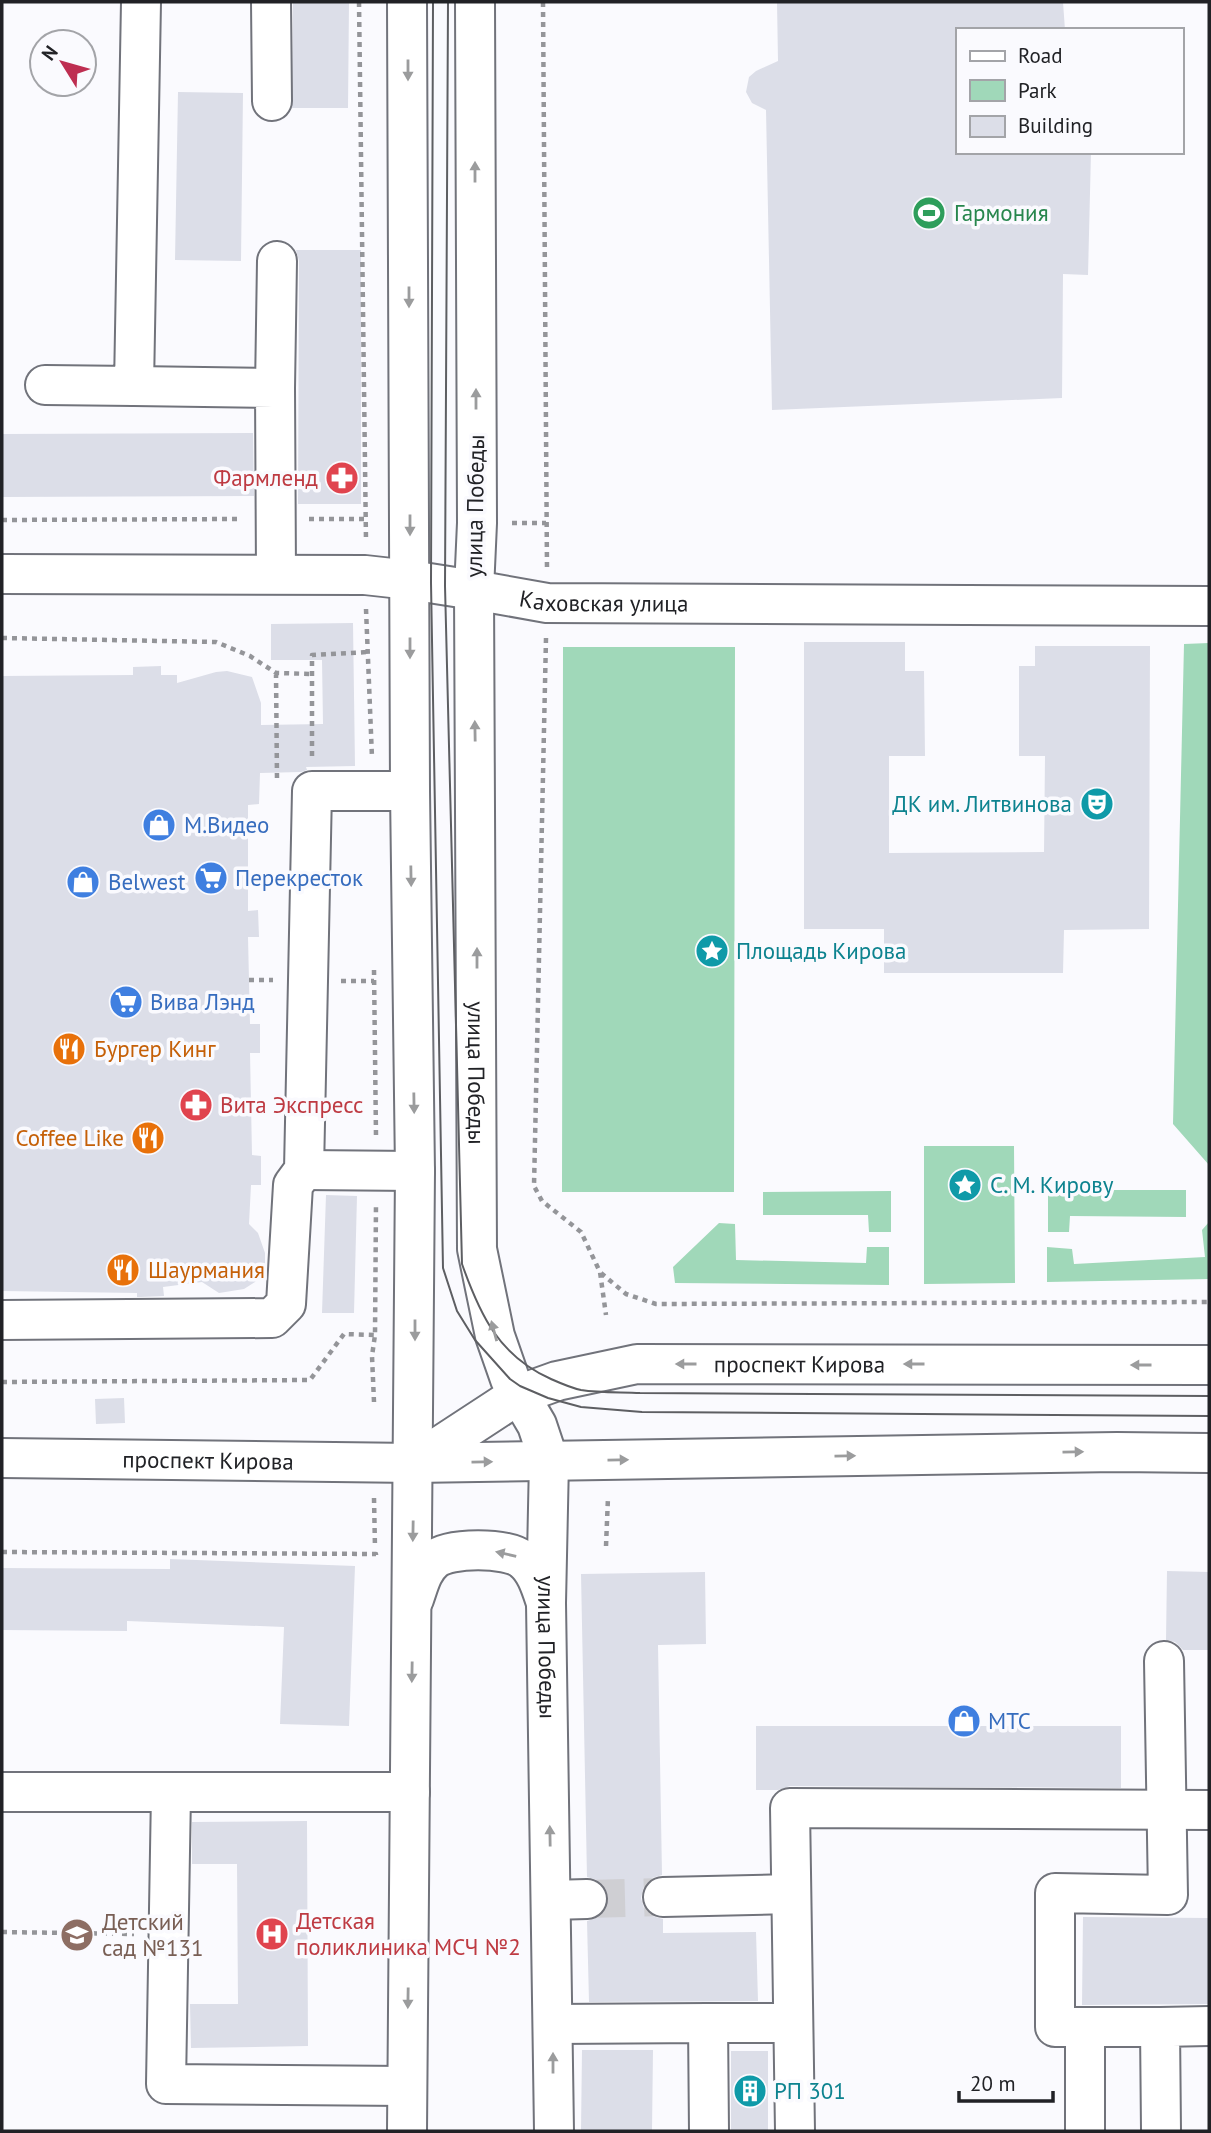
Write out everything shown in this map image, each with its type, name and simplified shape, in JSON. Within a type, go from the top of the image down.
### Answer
[{"type":"main road","points":[[134,386],[141,2]]},
{"type":"main road","points":[[271,2],[272,101]]},
{"type":"main road","points":[[407,2],[410,580],[391,791],[415,1171],[407,2131]]},
{"type":"main road","name":"улица Победы","points":[[475,2],[477,1249],[495,1336],[518,1395],[537,1425],[549,1461],[546,1603],[569,1899],[553,2024],[554,2131]]},
{"type":"main road","points":[[276,574],[277,261]]},
{"type":"main road","points":[[45,385],[275,388]]},
{"type":"main road","name":"Каховская улица","points":[[2,573],[365,575],[547,603],[1209,606]]},
{"type":"main road","points":[[2,1320],[272,1318],[286,1304],[293,1185],[304,1170],[312,790],[391,791]]},
{"type":"main road","points":[[304,1170],[415,1171]]},
{"type":"main road","name":"проспект Кирова","points":[[414,1463],[518,1395],[557,1381],[637,1364],[1209,1365]]},
{"type":"main road","name":"проспект Кирова","points":[[2,1458],[414,1463],[1117,1452],[1209,1453]]},
{"type":"main road","points":[[413,1604],[422,1574],[434,1559],[450,1551],[506,1551],[523,1559],[535,1574],[546,1603]]},
{"type":"main road","points":[[1164,1661],[1168,1895],[1055,1893],[1055,2027],[1209,2026]]},
{"type":"main road","points":[[2,1792],[410,1792]]},
{"type":"main road","points":[[171,1793],[166,2084],[406,2086]]},
{"type":"main road","points":[[795,2131],[790,1808],[1209,1810]]},
{"type":"main road","points":[[663,1897],[791,1894]]},
{"type":"main road","points":[[708,2023],[709,2131]]},
{"type":"main road","points":[[553,2024],[793,2023]]},
{"type":"main road","points":[[1085,2027],[1085,2131]]},
{"type":"main road","points":[[1160,2027],[1161,2131]]},
{"type":"path","points":[[359,2],[368,652],[391,791]]},
{"type":"path","points":[[543,2],[547,603],[534,1186],[542,1201],[581,1232],[600,1272],[606,1315]]},
{"type":"path","points":[[2,520],[367,519]]},
{"type":"path","points":[[2,638],[216,642],[250,656],[276,673],[313,674]]},
{"type":"path","points":[[276,673],[277,786],[312,790],[312,655],[368,652]]},
{"type":"path","points":[[374,967],[374,1402]]},
{"type":"path","points":[[249,980],[276,980]]},
{"type":"path","points":[[600,1272],[626,1294],[656,1304],[1209,1302]]},
{"type":"path","points":[[2,1382],[310,1380],[344,1334],[374,1335]]},
{"type":"path","points":[[373,1542],[374,1497]]},
{"type":"path","points":[[606,1546],[608,1497]]},
{"type":"path","points":[[2,1552],[376,1554],[376,1568]]},
{"type":"path","points":[[2,1932],[168,1934]]},
{"type":"green space","points":[[1209,643],[1209,1165],[1173,1124],[1184,644]]},
{"type":"green space","points":[[563,647],[735,647],[734,1192],[562,1192]]},
{"type":"green space","points":[[924,1146],[1014,1146],[1015,1283],[924,1284]]},
{"type":"green space","points":[[1048,1190],[1186,1190],[1186,1217],[1070,1216],[1069,1232],[1048,1232]]},
{"type":"green space","points":[[891,1191],[891,1232],[869,1232],[868,1215],[763,1215],[763,1192]]},
{"type":"green space","points":[[1209,1222],[1209,1279],[1047,1282],[1047,1247],[1072,1249],[1074,1264],[1205,1257],[1202,1230]]},
{"type":"green space","points":[[719,1223],[735,1224],[736,1260],[866,1263],[867,1247],[889,1247],[889,1285],[675,1283],[673,1267]]},
{"type":"building","points":[[293,2],[349,2],[348,108],[292,108]]},
{"type":"building","name":"Гармония","points":[[777,2],[1063,2],[1065,28],[956,28],[956,154],[1091,154],[1088,275],[1063,274],[1062,398],[772,410],[766,110],[752,103],[746,92],[749,77],[778,61]]},
{"type":"building","points":[[178,92],[243,93],[241,261],[175,260]]},
{"type":"building","points":[[296,250],[361,250],[361,504],[298,504],[299,261]]},
{"type":"building","points":[[253,433],[254,496],[3,497],[3,434]]},
{"type":"building","name":"Вива Лэнд","points":[[353,623],[355,766],[306,767],[307,770],[301,772],[260,773],[259,804],[248,805],[248,911],[258,910],[259,937],[248,937],[250,1024],[260,1024],[260,1053],[250,1053],[252,1155],[261,1156],[261,1185],[251,1185],[249,1224],[258,1233],[265,1253],[261,1274],[244,1289],[219,1293],[202,1282],[163,1287],[164,1296],[137,1297],[137,1293],[2,1291],[2,676],[133,675],[133,667],[161,666],[161,675],[177,675],[177,683],[227,671],[252,677],[261,703],[261,725],[323,724],[322,660],[271,660],[271,624]]},
{"type":"building","name":"ДК им. Литвинова","points":[[804,642],[905,642],[905,671],[924,671],[925,756],[889,756],[889,853],[1044,852],[1045,756],[1019,756],[1019,666],[1035,666],[1035,646],[1150,646],[1149,929],[1064,930],[1063,973],[884,973],[884,929],[804,929]]},
{"type":"building","points":[[326,1195],[357,1196],[354,1313],[322,1313]]},
{"type":"building","points":[[124,1398],[125,1423],[96,1424],[95,1399]]},
{"type":"building","points":[[170,1559],[355,1566],[349,1726],[280,1724],[284,1627],[127,1621],[127,1631],[2,1630],[2,1568],[170,1569]]},
{"type":"building","points":[[1167,1571],[1209,1572],[1209,1650],[1183,1650],[1175,1642],[1166,1640]]},
{"type":"building","points":[[705,1572],[706,1644],[658,1645],[662,1875],[652,1878],[644,1886],[641,1898],[644,1908],[652,1916],[663,1919],[663,1933],[756,1932],[758,2001],[589,2002],[587,1921],[599,1917],[606,1910],[609,1899],[605,1887],[597,1880],[587,1877],[581,1574]]},
{"type":"building","points":[[756,1726],[1121,1726],[1121,1788],[790,1786],[778,1790],[756,1790]]},
{"type":"building","name":"Детская поликлиника МСЧ №2","points":[[307,1821],[308,2046],[191,2048],[190,2004],[238,2004],[237,1864],[192,1864],[192,1822]]},
{"type":"building","points":[[1083,1917],[1209,1918],[1209,2004],[1082,2005]]},
{"type":"building","points":[[582,2050],[653,2050],[652,2131],[581,2131]]},
{"type":"building","name":"РП 301","points":[[731,2051],[768,2051],[768,2131],[731,2131]]},
{"type":"tunnel","points":[[587,1899],[663,1897]]},
{"type":"tram line","points":[[433,2],[431,583],[443,1268],[457,1311],[475,1340],[510,1379],[548,1398],[581,1407],[642,1412],[1209,1416]]},
{"type":"tram line","points":[[448,2],[445,586],[462,1264],[484,1317],[505,1346],[533,1370],[566,1385],[588,1391],[1209,1396]]},
{"type":"place","name":"Гармония","points":[[929,213]]},
{"type":"place","name":"Фармленд","points":[[342,478]]},
{"type":"place","name":"ДК им. Литвинова","points":[[1097,804]]},
{"type":"place","name":"М.Видео","points":[[159,825]]},
{"type":"place","name":"Перекресток","points":[[211,878]]},
{"type":"place","name":"Belwest","points":[[83,882]]},
{"type":"place","name":"Площадь Кирова","points":[[712,951]]},
{"type":"place","name":"Вива Лэнд","points":[[126,1002]]},
{"type":"place","name":"Бургер Кинг","points":[[69,1049]]},
{"type":"place","name":"Вита Экспресс","points":[[196,1105]]},
{"type":"place","name":"Coffee Like","points":[[148,1138]]},
{"type":"place","name":"С. М. Кирову","points":[[965,1185]]},
{"type":"place","name":"Шаурмания","points":[[123,1270]]},
{"type":"place","name":"МТС","points":[[964,1721]]},
{"type":"place","name":"Детская поликлиника МСЧ №2","points":[[272,1934]]},
{"type":"place","name":"Детский сад №131","points":[[77,1935]]},
{"type":"place","name":"РП 301","points":[[750,2091]]}]
